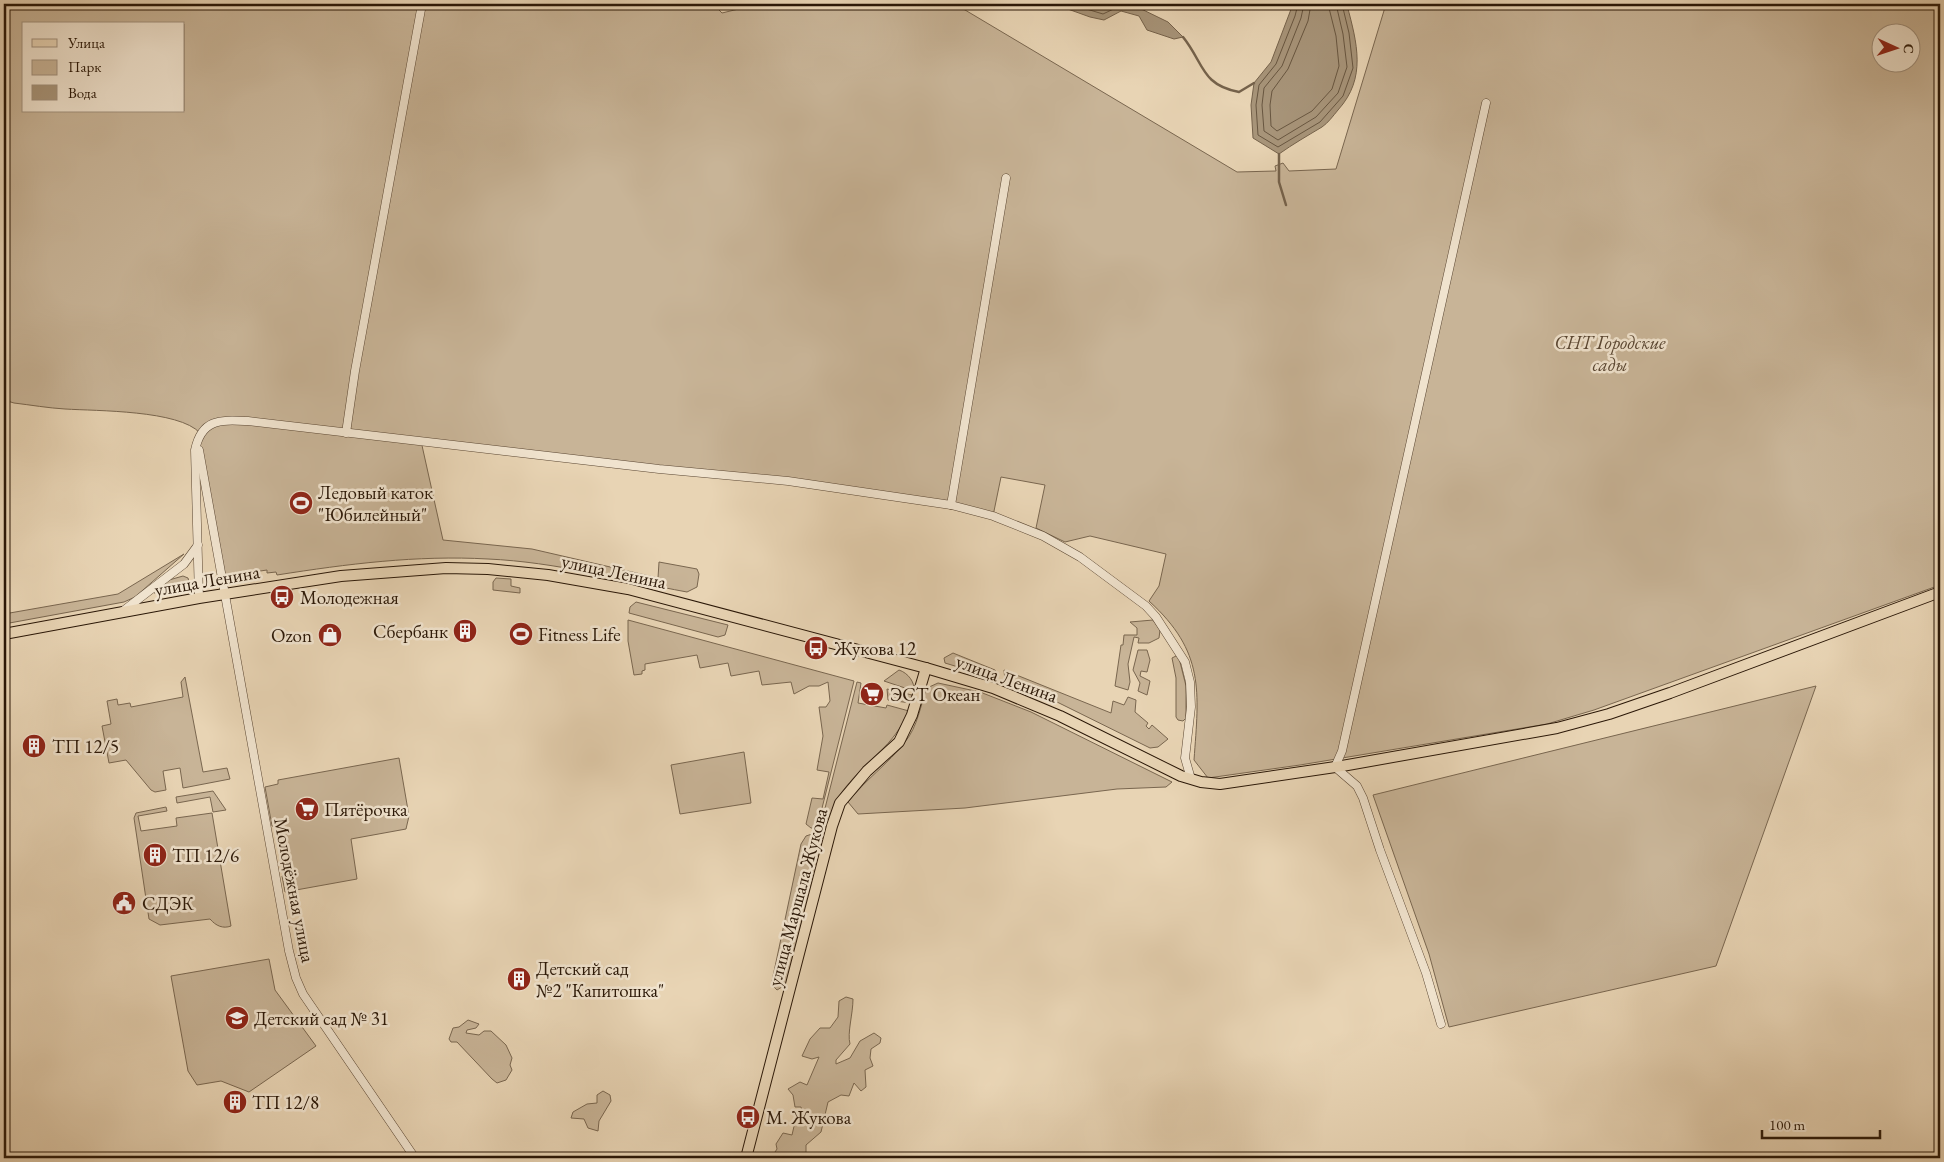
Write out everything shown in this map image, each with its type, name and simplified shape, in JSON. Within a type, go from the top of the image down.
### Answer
[{"type":"main road","name":"улица Ленина","points":[[4,634],[199,598],[342,576],[413,570],[488,569],[548,575],[628,589],[926,668],[1013,695],[1191,779],[1209,784],[1228,784],[1557,728],[1609,714],[1940,592]]},
{"type":"main road","name":"улица Маршала Жукова","points":[[746,1158],[832,826],[840,804],[868,771],[898,742],[912,715],[926,668]]},
{"type":"street","points":[[346,433],[355,371],[422,4]]},
{"type":"street","points":[[1441,1024],[1426,973],[1377,842],[1363,798],[1357,786],[1335,767],[1342,751],[1486,104]]},
{"type":"street","points":[[951,505],[1006,178]]},
{"type":"street","points":[[199,598],[195,450],[200,433],[214,422],[224,420],[649,468],[742,475],[951,505],[993,516],[1043,536],[1094,566],[1146,606],[1156,617],[1185,662],[1190,682],[1191,707],[1185,758],[1191,779]]},
{"type":"street","name":"Молодёжная улица","points":[[197,440],[296,978],[303,994],[416,1158]]},
{"type":"street","points":[[120,613],[184,564],[198,545]]},
{"type":"green space","name":"СНТ Городские сады","points":[[4,4],[713,4],[722,13],[759,4],[955,4],[1237,172],[1276,171],[1275,166],[1283,163],[1289,171],[1336,169],[1386,4],[1940,4],[1940,585],[1594,710],[1547,724],[1300,765],[1208,778],[1194,760],[1197,693],[1189,656],[1180,638],[1167,620],[1149,601],[1159,586],[1166,554],[1090,536],[1065,542],[1036,528],[1045,485],[1001,477],[993,516],[973,510],[844,490],[421,441],[443,540],[532,549],[658,578],[659,562],[697,569],[699,574],[697,587],[687,592],[538,564],[461,558],[382,561],[277,575],[276,572],[267,573],[267,570],[247,573],[247,578],[225,584],[197,441],[200,433],[189,425],[156,416],[116,411],[52,408],[4,400]]},
{"type":"green space","points":[[184,554],[135,597],[124,602],[4,624],[4,614],[118,594]]},
{"type":"green space","points":[[183,576],[188,578],[189,582],[185,589],[154,593],[169,580]]},
{"type":"green space","points":[[496,578],[511,579],[511,586],[520,588],[520,593],[493,590],[493,582]]},
{"type":"green space","points":[[636,602],[728,625],[725,635],[718,637],[629,613],[630,607]]},
{"type":"green space","points":[[628,620],[854,681],[817,828],[811,828],[806,824],[812,798],[823,799],[829,772],[817,770],[823,736],[819,707],[826,707],[830,701],[828,682],[819,686],[809,686],[794,694],[791,682],[762,685],[759,671],[731,676],[728,663],[700,668],[697,655],[645,664],[645,670],[642,671],[642,674],[634,675],[628,641]]},
{"type":"green space","points":[[1153,620],[1160,630],[1159,638],[1149,643],[1138,643],[1139,638],[1134,637],[1128,664],[1130,682],[1128,690],[1115,686],[1124,635],[1137,635],[1137,628],[1130,622]]},
{"type":"green space","points":[[1138,650],[1147,650],[1150,660],[1147,672],[1141,671],[1140,676],[1150,681],[1147,695],[1138,691],[1140,683],[1133,670]]},
{"type":"green space","points":[[953,653],[996,671],[993,675],[988,676],[945,663],[944,658]]},
{"type":"green space","points":[[1176,656],[1179,658],[1186,686],[1186,718],[1183,721],[1178,720],[1176,717],[1176,678],[1172,658]]},
{"type":"green space","points":[[899,670],[910,678],[914,691],[884,681]]},
{"type":"green space","points":[[1004,670],[1111,713],[1113,701],[1124,705],[1128,697],[1136,700],[1135,712],[1148,723],[1146,726],[1149,729],[1152,725],[1168,739],[1158,747],[1150,748],[1055,701],[1005,681]]},
{"type":"green space","points":[[185,677],[203,772],[227,768],[230,779],[183,788],[180,768],[163,771],[166,790],[155,792],[151,790],[126,760],[109,763],[102,726],[111,724],[107,701],[117,699],[118,705],[130,703],[131,707],[183,697],[181,682]]},
{"type":"green space","points":[[857,682],[861,683],[858,703],[886,708],[887,705],[909,711],[888,744],[841,793],[827,826],[820,828]]},
{"type":"green space","points":[[938,683],[980,692],[1031,712],[1172,782],[1166,787],[1117,789],[965,808],[858,814],[848,802],[905,742],[916,723],[927,688]]},
{"type":"green space","points":[[1816,686],[1716,966],[1449,1027],[1429,954],[1373,795]]},
{"type":"green space","points":[[887,689],[912,695],[911,703],[888,700]]},
{"type":"green space","points":[[744,752],[751,803],[680,814],[671,765]]},
{"type":"green space","points":[[399,758],[409,816],[406,829],[351,839],[357,879],[285,892],[282,876],[287,872],[279,828],[272,826],[265,787],[278,784],[278,780]]},
{"type":"green space","points":[[213,791],[226,810],[213,812],[210,797],[177,803],[176,797]]},
{"type":"green space","points":[[166,807],[167,811],[138,816],[141,831],[177,826],[176,818],[212,813],[231,926],[220,926],[210,919],[160,925],[149,919],[134,818],[136,813]]},
{"type":"green space","points":[[820,834],[824,841],[787,984],[777,990],[772,985],[772,981],[801,844],[806,836]]},
{"type":"green space","name":"Детский сад № 31","points":[[269,959],[275,990],[316,1046],[249,1092],[221,1081],[197,1085],[188,1071],[171,976]]},
{"type":"green space","points":[[846,997],[853,999],[849,1034],[850,1044],[836,1060],[836,1064],[850,1058],[860,1041],[874,1033],[881,1038],[880,1043],[871,1049],[870,1058],[873,1066],[865,1070],[866,1087],[861,1091],[854,1083],[849,1096],[841,1095],[828,1102],[821,1132],[806,1145],[806,1158],[771,1158],[777,1149],[776,1144],[783,1133],[792,1135],[795,1122],[803,1115],[801,1107],[795,1107],[793,1095],[788,1089],[800,1082],[807,1085],[819,1057],[812,1059],[802,1056],[810,1039],[820,1028],[830,1028],[838,1017],[839,1001]]},
{"type":"green space","points":[[468,1020],[479,1024],[476,1028],[467,1030],[466,1033],[479,1035],[484,1031],[491,1031],[506,1045],[512,1058],[510,1065],[512,1070],[506,1080],[497,1083],[457,1042],[451,1042],[449,1039],[453,1028],[459,1027]]},
{"type":"green space","points":[[603,1091],[610,1095],[611,1101],[599,1121],[598,1131],[588,1128],[584,1119],[571,1118],[573,1112],[587,1104],[597,1103],[597,1095]]},
{"type":"water","points":[[1066,4],[1131,4],[1168,22],[1183,37],[1174,39],[1147,30],[1139,16],[1121,11],[1104,20],[1065,8]]},
{"type":"water","points":[[1293,4],[1347,5],[1356,46],[1356,73],[1347,98],[1328,121],[1322,127],[1279,154],[1253,138],[1251,105],[1254,83],[1271,62]]},
{"type":"waterway","points":[[1183,37],[1205,72],[1217,84],[1239,92],[1254,83]]},
{"type":"waterway","points":[[1279,154],[1279,182],[1286,205]]},
{"type":"place","name":"Ледовый каток \"Юбилейный\"","points":[[301,503]]},
{"type":"place","name":"Молодежная","points":[[282,597]]},
{"type":"place","name":"Сбербанк","points":[[465,631]]},
{"type":"place","name":"Fitness Life","points":[[521,634]]},
{"type":"place","name":"Ozon","points":[[330,635]]},
{"type":"place","name":"Жукова 12","points":[[816,648]]},
{"type":"place","name":"ЭСТ Океан","points":[[872,694]]},
{"type":"place","name":"ТП 12/5","points":[[34,746]]},
{"type":"place","name":"Пятёрочка","points":[[307,809]]},
{"type":"place","name":"ТП 12/6","points":[[155,855]]},
{"type":"place","name":"СДЭК","points":[[124,903]]},
{"type":"place","name":"Детский сад №2 \"Капитошка\"","points":[[519,979]]},
{"type":"place","name":"Детский сад № 31","points":[[237,1018]]},
{"type":"place","name":"ТП 12/8","points":[[235,1102]]},
{"type":"place","name":"М. Жукова","points":[[748,1117]]}]
